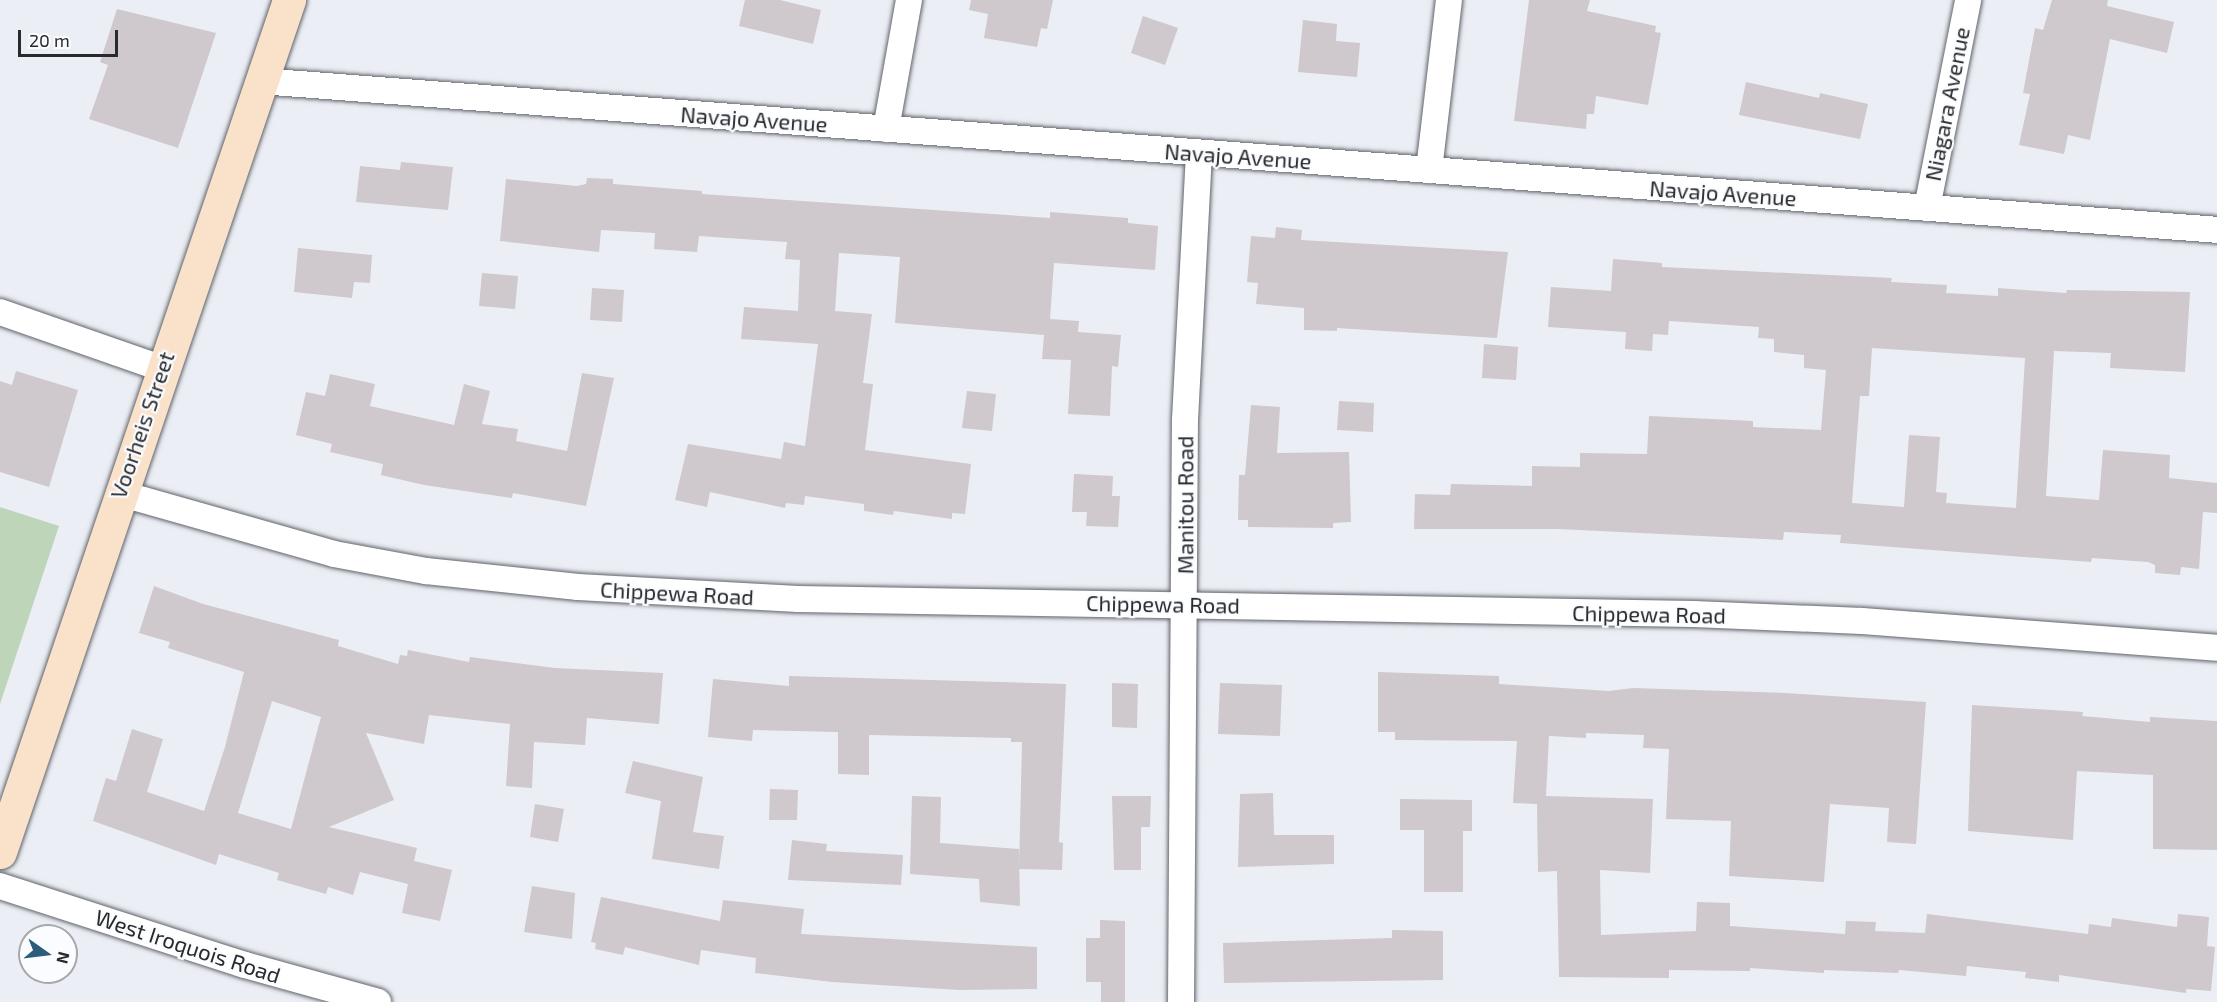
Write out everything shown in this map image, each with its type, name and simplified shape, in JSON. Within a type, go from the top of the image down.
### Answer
[{"type":"street","name":"Voorheis Street","points":[[0,852],[161,368],[289,0]]},
{"type":"street","points":[[886,129],[909,0]]},
{"type":"street","points":[[1429,170],[1449,0]]},
{"type":"street","name":"Niagara Avenue","points":[[1927,208],[1968,0]]},
{"type":"street","name":"Navajo Avenue","points":[[260,81],[2217,230]]},
{"type":"street","name":"Manitou Road","points":[[1181,1002],[1186,399],[1199,153]]},
{"type":"street","points":[[0,312],[161,368]]},
{"type":"street","name":"Chippewa Road","points":[[119,493],[334,554],[472,576],[741,597],[1784,618],[2217,648]]},
{"type":"street","name":"West Iroquois Road","points":[[0,886],[245,965],[378,1002]]},
{"type":"green space","points":[[0,507],[59,526],[0,704]]},
{"type":"building","points":[[745,0],[780,0],[821,10],[813,44],[739,26]]},
{"type":"building","points":[[971,0],[1053,0],[1047,29],[1041,28],[1037,47],[984,38],[988,14],[969,10]]},
{"type":"building","points":[[1529,0],[1590,0],[1587,11],[1656,26],[1655,32],[1661,33],[1648,105],[1596,96],[1594,114],[1587,114],[1586,129],[1514,121]]},
{"type":"building","points":[[2052,0],[2108,0],[2107,6],[2174,22],[2167,53],[2110,39],[2090,140],[2068,135],[2064,154],[2019,145],[2030,94],[2023,93],[2035,28],[2043,30]]},
{"type":"building","points":[[117,9],[216,33],[178,148],[89,119],[108,65],[100,62]]},
{"type":"building","points":[[1143,16],[1178,28],[1165,65],[1131,53]]},
{"type":"building","points":[[1303,20],[1337,24],[1336,41],[1360,43],[1357,77],[1298,72]]},
{"type":"building","points":[[1746,82],[1819,98],[1820,93],[1868,104],[1860,139],[1739,115]]},
{"type":"building","points":[[401,162],[453,167],[448,210],[356,202],[360,166],[400,170]]},
{"type":"building","points":[[587,178],[613,179],[613,184],[702,191],[702,194],[1050,218],[1050,212],[1128,218],[1128,223],[1158,226],[1155,270],[1054,263],[1050,319],[1079,321],[1078,332],[1121,335],[1118,367],[1112,366],[1110,416],[1068,414],[1071,360],[1042,359],[1044,335],[895,323],[900,257],[839,253],[835,311],[872,314],[863,383],[873,384],[865,450],[971,464],[965,514],[952,513],[952,519],[894,511],[893,515],[864,511],[864,504],[805,496],[804,505],[786,503],[785,508],[710,492],[707,507],[675,500],[688,444],[781,459],[784,442],[805,446],[818,344],[741,339],[744,307],[798,311],[800,260],[785,259],[787,242],[699,236],[697,252],[654,249],[655,233],[601,230],[599,252],[500,241],[506,179],[577,186],[586,184]]},
{"type":"building","points":[[1276,227],[1302,230],[1301,240],[1508,252],[1497,338],[1337,328],[1337,331],[1304,330],[1304,308],[1256,304],[1258,283],[1247,282],[1251,236],[1275,238]]},
{"type":"building","points":[[298,248],[372,255],[370,283],[354,282],[352,298],[294,292]]},
{"type":"building","points":[[1613,259],[1662,263],[1662,267],[1892,278],[1891,282],[1947,285],[1946,293],[1998,296],[1998,288],[2066,293],[2067,290],[2190,292],[2185,372],[2110,368],[2111,353],[2054,351],[2046,496],[2099,500],[2103,450],[2170,455],[2169,478],[2217,483],[2217,513],[2203,512],[2199,569],[2181,567],[2180,575],[2155,573],[2155,565],[2148,562],[2092,558],[2091,562],[1840,543],[1841,535],[1784,532],[1783,540],[1558,529],[1414,529],[1415,494],[1450,495],[1451,484],[1532,486],[1532,466],[1580,467],[1580,453],[1647,454],[1649,416],[1753,421],[1753,427],[1821,430],[1826,370],[1804,368],[1804,355],[1774,352],[1774,339],[1758,338],[1759,327],[1669,321],[1668,335],[1653,334],[1652,351],[1625,349],[1626,332],[1548,327],[1551,287],[1611,291]],"holes":[[[1872,348],[2025,358],[2016,508],[1946,503],[1947,493],[1936,492],[1940,437],[1909,435],[1904,507],[1852,503],[1860,396],[1869,396]]]},
{"type":"building","points":[[482,273],[518,276],[515,309],[479,306]]},
{"type":"building","points":[[592,288],[624,290],[622,322],[590,320]]},
{"type":"building","points":[[1484,344],[1518,347],[1516,380],[1482,378]]},
{"type":"building","points":[[16,371],[78,390],[49,487],[0,472],[0,381],[12,385]]},
{"type":"building","points":[[582,373],[614,378],[586,506],[513,493],[512,498],[424,485],[381,475],[383,464],[330,452],[332,444],[296,435],[306,392],[325,396],[330,374],[375,384],[370,406],[454,425],[464,384],[490,391],[482,424],[518,429],[516,441],[567,451]]},
{"type":"building","points":[[967,391],[996,394],[992,431],[962,428]]},
{"type":"building","points":[[1339,401],[1374,403],[1373,432],[1337,430]]},
{"type":"building","points":[[1251,405],[1280,407],[1277,453],[1349,452],[1351,522],[1333,523],[1333,528],[1248,527],[1248,520],[1238,520],[1239,475],[1245,475]]},
{"type":"building","points":[[1074,474],[1113,476],[1112,496],[1120,496],[1118,527],[1086,526],[1087,512],[1072,512]]},
{"type":"building","points":[[154,586],[203,604],[339,640],[338,646],[398,664],[400,655],[407,656],[408,650],[469,662],[470,657],[555,668],[663,673],[659,724],[587,718],[585,745],[534,742],[532,788],[506,786],[510,724],[429,715],[424,744],[366,733],[394,800],[329,827],[417,848],[414,861],[452,870],[440,921],[402,913],[408,884],[360,872],[353,895],[328,887],[326,894],[277,880],[279,873],[219,854],[216,865],[93,821],[106,778],[116,781],[132,729],[163,739],[147,792],[204,811],[225,747],[244,672],[168,648],[170,642],[139,633]],"holes":[[[272,701],[321,717],[291,829],[238,813]]]},
{"type":"building","points":[[1378,672],[1499,676],[1499,684],[1609,691],[1633,688],[1785,693],[1926,702],[1916,844],[1887,842],[1889,808],[1830,804],[1824,882],[1729,876],[1731,821],[1666,819],[1669,749],[1643,748],[1644,735],[1586,733],[1586,738],[1549,736],[1546,796],[1653,799],[1650,873],[1600,870],[1601,935],[1696,931],[1697,902],[1730,903],[1730,926],[1845,934],[1846,921],[1876,922],[1875,931],[1925,933],[1927,914],[2088,934],[2089,924],[2111,927],[2112,918],[2177,927],[2178,914],[2209,917],[2207,946],[2215,947],[2211,991],[2186,989],[2186,993],[2059,975],[2059,982],[2025,978],[2026,972],[1967,966],[1966,976],[1899,970],[1898,973],[1824,970],[1824,973],[1750,968],[1750,971],[1669,970],[1669,978],[1559,977],[1557,871],[1538,872],[1537,804],[1513,803],[1517,741],[1395,740],[1395,732],[1378,732]]},
{"type":"building","points":[[789,676],[1066,684],[1059,842],[1063,843],[1062,870],[1019,869],[1022,742],[1011,742],[1011,738],[869,735],[869,775],[838,774],[838,732],[753,730],[752,741],[708,737],[713,679],[789,686]]},
{"type":"building","points":[[1112,683],[1138,684],[1137,728],[1112,727]]},
{"type":"building","points":[[1220,683],[1282,685],[1280,736],[1218,734]]},
{"type":"building","points":[[1972,705],[2083,712],[2082,716],[2150,722],[2150,717],[2217,721],[2217,850],[2153,849],[2153,775],[2077,771],[2073,840],[1968,831]]},
{"type":"building","points":[[633,761],[703,777],[693,832],[724,836],[719,869],[652,859],[661,801],[625,793]]},
{"type":"building","points":[[770,789],[798,790],[797,820],[769,820]]},
{"type":"building","points":[[1273,793],[1274,835],[1334,835],[1334,864],[1238,867],[1240,794]]},
{"type":"building","points":[[912,796],[941,797],[940,843],[1019,849],[1020,906],[980,902],[979,879],[910,874]]},
{"type":"building","points":[[1112,796],[1151,796],[1150,827],[1141,827],[1141,870],[1114,870]]},
{"type":"building","points":[[1400,799],[1472,800],[1472,831],[1463,831],[1463,892],[1424,892],[1424,830],[1400,830]]},
{"type":"building","points":[[535,804],[564,809],[558,842],[530,837]]},
{"type":"building","points":[[792,840],[827,844],[826,851],[903,855],[901,885],[788,880]]},
{"type":"building","points":[[532,886],[575,893],[572,939],[524,932]]},
{"type":"building","points":[[601,897],[720,921],[723,900],[804,909],[801,934],[1037,947],[1037,989],[959,990],[832,982],[755,973],[756,958],[701,950],[699,965],[625,947],[623,955],[595,949],[596,943],[591,942]]},
{"type":"building","points":[[1100,920],[1125,921],[1125,1002],[1101,1002],[1101,982],[1086,982],[1086,938],[1100,938]]},
{"type":"building","points":[[1392,930],[1443,931],[1443,980],[1224,983],[1223,943],[1392,938]]}]
